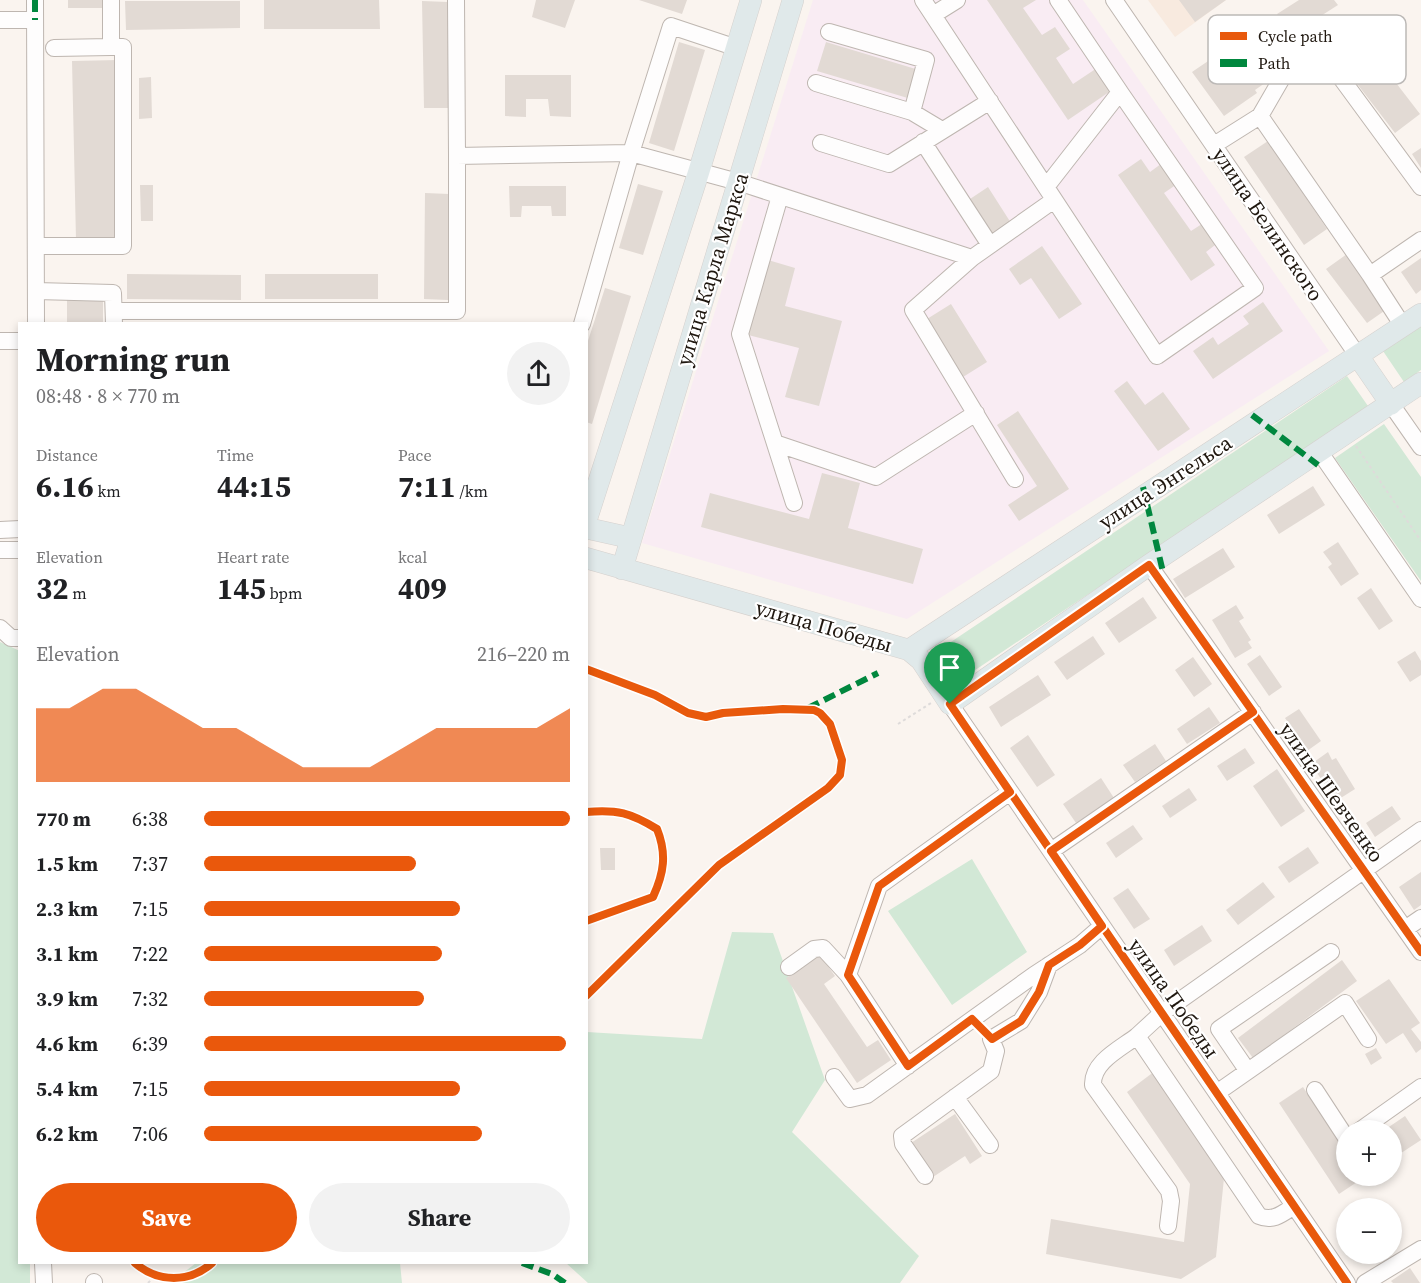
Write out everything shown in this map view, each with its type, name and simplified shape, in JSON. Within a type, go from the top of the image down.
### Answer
[{"type":"main road","name":"улица Карла Маркса","points":[[588,515],[699,171],[751,0]]},
{"type":"main road","name":"улица Карла Маркса","points":[[631,538],[793,0]]},
{"type":"main road","name":"улица Энгельса","points":[[909,650],[1421,314]]},
{"type":"main road","name":"улица Белинского","points":[[1358,356],[1391,404]]},
{"type":"main road","points":[[941,703],[1421,383]]},
{"type":"main road","points":[[588,528],[631,538],[622,569]]},
{"type":"main road","name":"улица Победы","points":[[588,559],[909,650],[921,660],[941,703]]},
{"type":"street","points":[[35,0],[36,322]]},
{"type":"street","points":[[111,0],[111,47]]},
{"type":"street","points":[[36,291],[113,293],[114,317],[457,311],[456,0]]},
{"type":"street","points":[[923,0],[1157,356],[1255,288],[1058,0]]},
{"type":"street","points":[[933,15],[957,0]]},
{"type":"street","name":"улица Белинского","points":[[1114,0],[1358,356]]},
{"type":"street","points":[[0,20],[35,20]]},
{"type":"street","points":[[583,322],[631,153],[671,26],[737,48]]},
{"type":"street","points":[[830,32],[926,60],[912,112]]},
{"type":"street","points":[[36,246],[123,246],[123,47],[54,48]]},
{"type":"street","points":[[816,83],[912,112],[942,130]]},
{"type":"street","points":[[1214,145],[1260,116],[1279,84]]},
{"type":"street","points":[[1345,84],[1421,187]]},
{"type":"street","points":[[1015,479],[914,310],[1050,193],[1120,92]]},
{"type":"street","points":[[821,143],[888,164],[990,101]]},
{"type":"street","points":[[1260,116],[1403,326]]},
{"type":"street","points":[[923,142],[990,245]]},
{"type":"street","points":[[457,156],[631,153],[738,182],[972,258]]},
{"type":"street","points":[[780,196],[740,334],[794,503]]},
{"type":"street","points":[[1370,275],[1421,240]]},
{"type":"street","points":[[0,341],[18,341]]},
{"type":"street","name":"улица Белинского","points":[[1391,404],[1421,447]]},
{"type":"street","points":[[775,443],[876,477],[976,413]]},
{"type":"street","points":[[1319,452],[1421,599]]},
{"type":"street","points":[[0,530],[18,530]]},
{"type":"street","points":[[0,550],[18,550]]},
{"type":"street","name":"улица Шевченко","points":[[1149,565],[1421,952]]},
{"type":"street","points":[[0,628],[11,638],[18,638]]},
{"type":"street","name":"улица Победы","points":[[941,703],[1010,792],[1347,1283]]},
{"type":"street","points":[[1051,851],[1253,712]]},
{"type":"street","points":[[848,975],[879,886],[1010,792]]},
{"type":"street","points":[[1168,1226],[1171,1201],[1169,1191],[1093,1085],[1092,1075],[1098,1065],[1137,1036],[1162,1013],[1421,831]]},
{"type":"street","points":[[1405,929],[1421,918]]},
{"type":"street","points":[[834,1077],[850,1099],[867,1095],[1080,945],[1102,926]]},
{"type":"street","points":[[789,968],[814,949],[823,948],[848,975],[908,1066]]},
{"type":"street","points":[[1247,1070],[1219,1029],[1331,952]]},
{"type":"street","points":[[992,1039],[1021,1021],[1039,992],[1049,965]]},
{"type":"street","points":[[1218,1092],[1345,1003],[1368,1039]]},
{"type":"street","points":[[925,1176],[903,1144],[902,1136],[991,1071],[996,1051],[992,1039],[972,1019]]},
{"type":"street","points":[[1137,1036],[1259,1216],[1267,1220],[1277,1218],[1294,1206]]},
{"type":"street","points":[[1374,1120],[1421,1087]]},
{"type":"street","points":[[1315,1090],[1336,1122]]},
{"type":"street","points":[[956,1097],[990,1145]]},
{"type":"street","points":[[1365,1283],[1420,1253]]},
{"type":"street","points":[[43,1264],[44,1283]]},
{"type":"path","points":[[1352,441],[1421,541]]},
{"type":"path","points":[[898,724],[941,703]]},
{"type":"path","points":[[143,1271],[151,1280],[163,1281]]},
{"type":"shaded area","points":[[813,0],[1083,0],[1329,351],[907,619],[642,543]]},
{"type":"shaded area","points":[[1148,0],[1226,0],[1175,37]]},
{"type":"green space","points":[[1421,325],[1421,370],[1404,382],[1383,351]]},
{"type":"green space","points":[[1347,376],[1368,406],[950,687],[930,656]]},
{"type":"green space","points":[[1384,424],[1421,477],[1421,581],[1335,458]]},
{"type":"green space","points":[[0,642],[18,650],[18,1264],[30,1264],[30,1283],[0,1283]]},
{"type":"green space","points":[[972,859],[1027,952],[952,1005],[888,911]]},
{"type":"green space","points":[[732,932],[773,933],[825,1080],[792,1132],[919,1256],[900,1283],[588,1283],[567,1264],[588,1264],[588,1032],[702,1039]]},
{"type":"green space","points":[[195,1264],[400,1264],[402,1283],[170,1283]]},
{"type":"building","points":[[68,0],[102,0],[102,8],[68,8]]},
{"type":"building","points":[[264,0],[379,0],[380,29],[264,29]]},
{"type":"building","points":[[536,0],[575,0],[565,28],[532,17]]},
{"type":"building","points":[[639,0],[687,0],[682,14]]},
{"type":"building","points":[[987,0],[1036,0],[1023,8],[1042,35],[1055,27],[1070,49],[1056,58],[1073,84],[1100,66],[1115,88],[1068,120]]},
{"type":"building","points":[[1179,0],[1226,0],[1195,22]]},
{"type":"building","points":[[1299,0],[1334,0],[1338,5],[1322,15],[1277,14]]},
{"type":"building","points":[[125,1],[240,1],[240,28],[126,30]]},
{"type":"building","points":[[422,1],[448,2],[448,108],[424,108]]},
{"type":"building","points":[[679,42],[705,50],[674,151],[649,143]]},
{"type":"building","points":[[826,42],[919,70],[911,99],[817,71]]},
{"type":"building","points":[[118,60],[123,241],[76,240],[72,61]]},
{"type":"building","points":[[1208,61],[1208,84],[1264,84],[1255,90],[1257,93],[1224,116],[1192,72]]},
{"type":"building","points":[[505,75],[571,75],[571,117],[550,116],[548,99],[526,99],[526,117],[505,116]]},
{"type":"building","points":[[151,77],[152,118],[139,119],[139,78]]},
{"type":"building","points":[[1357,84],[1397,84],[1420,114],[1395,133]]},
{"type":"building","points":[[1268,141],[1327,229],[1304,245],[1244,157]]},
{"type":"building","points":[[1421,148],[1421,168],[1412,154]]},
{"type":"building","points":[[1141,159],[1150,172],[1165,161],[1180,182],[1164,193],[1191,231],[1205,222],[1219,242],[1206,252],[1215,265],[1191,281],[1118,175]]},
{"type":"building","points":[[638,184],[663,191],[643,255],[619,248]]},
{"type":"building","points":[[140,185],[153,185],[153,221],[141,221]]},
{"type":"building","points":[[509,186],[566,186],[566,216],[552,216],[551,206],[522,206],[521,217],[510,217]]},
{"type":"building","points":[[988,187],[1011,223],[993,234],[970,199]]},
{"type":"building","points":[[425,193],[449,194],[448,300],[424,299]]},
{"type":"building","points":[[1042,246],[1082,304],[1059,319],[1031,278],[1020,285],[1009,269]]},
{"type":"building","points":[[1347,254],[1387,309],[1367,323],[1326,269]]},
{"type":"building","points":[[1421,258],[1421,290],[1416,294],[1401,272]]},
{"type":"building","points":[[768,260],[795,268],[785,306],[842,321],[819,406],[785,397],[799,348],[748,335]]},
{"type":"building","points":[[127,274],[241,275],[241,300],[127,299]]},
{"type":"building","points":[[265,274],[378,274],[378,299],[265,299]]},
{"type":"building","points":[[605,288],[631,296],[592,424],[588,423],[588,341]]},
{"type":"building","points":[[67,300],[103,301],[103,322],[67,322]]},
{"type":"building","points":[[1263,302],[1283,331],[1213,379],[1193,351],[1213,337],[1218,345],[1249,324],[1243,316]]},
{"type":"building","points":[[951,304],[987,362],[963,377],[927,319]]},
{"type":"building","points":[[1127,381],[1145,405],[1163,392],[1190,429],[1158,451],[1114,391]]},
{"type":"building","points":[[1018,411],[1069,489],[1019,521],[1008,505],[1037,486],[997,425]]},
{"type":"building","points":[[822,473],[860,483],[848,528],[923,549],[913,584],[701,527],[710,493],[809,519]]},
{"type":"building","points":[[1313,486],[1325,505],[1279,534],[1267,515]]},
{"type":"building","points":[[1338,542],[1359,574],[1341,586],[1328,567],[1332,564],[1323,552]]},
{"type":"building","points":[[1223,548],[1235,567],[1185,598],[1173,579]]},
{"type":"building","points":[[1371,588],[1393,621],[1379,630],[1357,598]]},
{"type":"building","points":[[1143,597],[1157,618],[1119,643],[1105,623]]},
{"type":"building","points":[[1236,605],[1244,618],[1239,621],[1251,640],[1248,642],[1252,648],[1235,658],[1212,620]]},
{"type":"building","points":[[1093,636],[1105,654],[1067,680],[1054,662]]},
{"type":"building","points":[[1415,651],[1421,661],[1421,675],[1410,682],[1397,662]]},
{"type":"building","points":[[1260,655],[1282,687],[1269,696],[1247,664]]},
{"type":"building","points":[[1193,657],[1212,684],[1194,697],[1175,670]]},
{"type":"building","points":[[1038,675],[1051,695],[1001,727],[989,707]]},
{"type":"building","points":[[1209,707],[1220,723],[1187,744],[1177,729]]},
{"type":"building","points":[[1299,709],[1321,741],[1307,751],[1285,718]]},
{"type":"building","points":[[1028,735],[1055,775],[1037,787],[1010,748]]},
{"type":"building","points":[[1155,744],[1166,761],[1135,782],[1123,765]]},
{"type":"building","points":[[1245,748],[1255,763],[1227,781],[1217,766]]},
{"type":"building","points":[[1328,752],[1332,760],[1336,758],[1355,789],[1336,801],[1315,770],[1318,768],[1314,762]]},
{"type":"building","points":[[1277,769],[1305,811],[1281,827],[1253,786]]},
{"type":"building","points":[[1101,778],[1114,798],[1076,823],[1063,804]]},
{"type":"building","points":[[1189,788],[1197,800],[1170,818],[1162,806]]},
{"type":"building","points":[[1392,806],[1401,819],[1375,837],[1366,823]]},
{"type":"building","points":[[1133,825],[1143,839],[1116,858],[1106,843]]},
{"type":"building","points":[[1308,847],[1319,863],[1289,883],[1278,867]]},
{"type":"building","points":[[600,848],[615,848],[615,870],[601,870]]},
{"type":"building","points":[[1421,872],[1421,905],[1414,910],[1399,887]]},
{"type":"building","points":[[1263,882],[1275,897],[1238,925],[1226,910]]},
{"type":"building","points":[[1128,888],[1150,919],[1134,929],[1113,898]]},
{"type":"building","points":[[1202,925],[1212,941],[1174,966],[1164,950]]},
{"type":"building","points":[[820,955],[835,976],[824,984],[867,1047],[878,1040],[891,1060],[857,1083],[786,978]]},
{"type":"building","points":[[1342,960],[1357,981],[1253,1058],[1238,1038]]},
{"type":"building","points":[[1389,979],[1420,1023],[1411,1029],[1421,1042],[1421,1049],[1416,1053],[1403,1033],[1386,1044],[1356,1001]]},
{"type":"building","points":[[1376,1048],[1382,1058],[1371,1065],[1365,1054]]},
{"type":"building","points":[[1155,1071],[1224,1178],[1216,1257],[1181,1279],[1046,1254],[1051,1219],[1184,1242],[1190,1184],[1127,1092]]},
{"type":"building","points":[[1303,1087],[1336,1137],[1336,1186],[1351,1186],[1339,1194],[1279,1103]]},
{"type":"building","points":[[955,1114],[982,1156],[970,1164],[965,1156],[933,1177],[911,1143]]},
{"type":"building","points":[[1405,1116],[1421,1140],[1402,1152],[1402,1120],[1399,1120]]},
{"type":"building","points":[[1410,1268],[1420,1283],[1393,1283],[1391,1281]]},
{"type":"marked path","points":[[35,0],[35,20]]},
{"type":"marked path","points":[[1252,415],[1318,465]]},
{"type":"marked path","points":[[1143,487],[1163,572]]},
{"type":"marked path","points":[[808,708],[878,673]]},
{"type":"marked path","points":[[525,1264],[552,1274],[565,1283]]},
{"type":"cycle path","points":[[1149,565],[1421,952]]},
{"type":"cycle path","points":[[588,670],[655,695],[688,713],[706,717],[723,713],[783,709],[814,710],[830,724],[842,760],[840,775],[828,788],[719,865],[588,994]]},
{"type":"cycle path","points":[[950,704],[1347,1283]]},
{"type":"cycle path","points":[[588,812],[623,813],[657,829],[663,855],[662,872],[653,897],[588,920]]},
{"type":"cycle path","points":[[136,1264],[154,1274],[174,1278],[194,1274],[211,1264]]},
{"type":"route","points":[[1149,565],[1253,712],[1051,851],[1102,926],[1080,945],[1049,965],[1039,992],[1021,1021],[992,1039],[972,1019],[908,1066],[848,975],[879,886],[1010,792],[950,704],[1149,565]]}]
